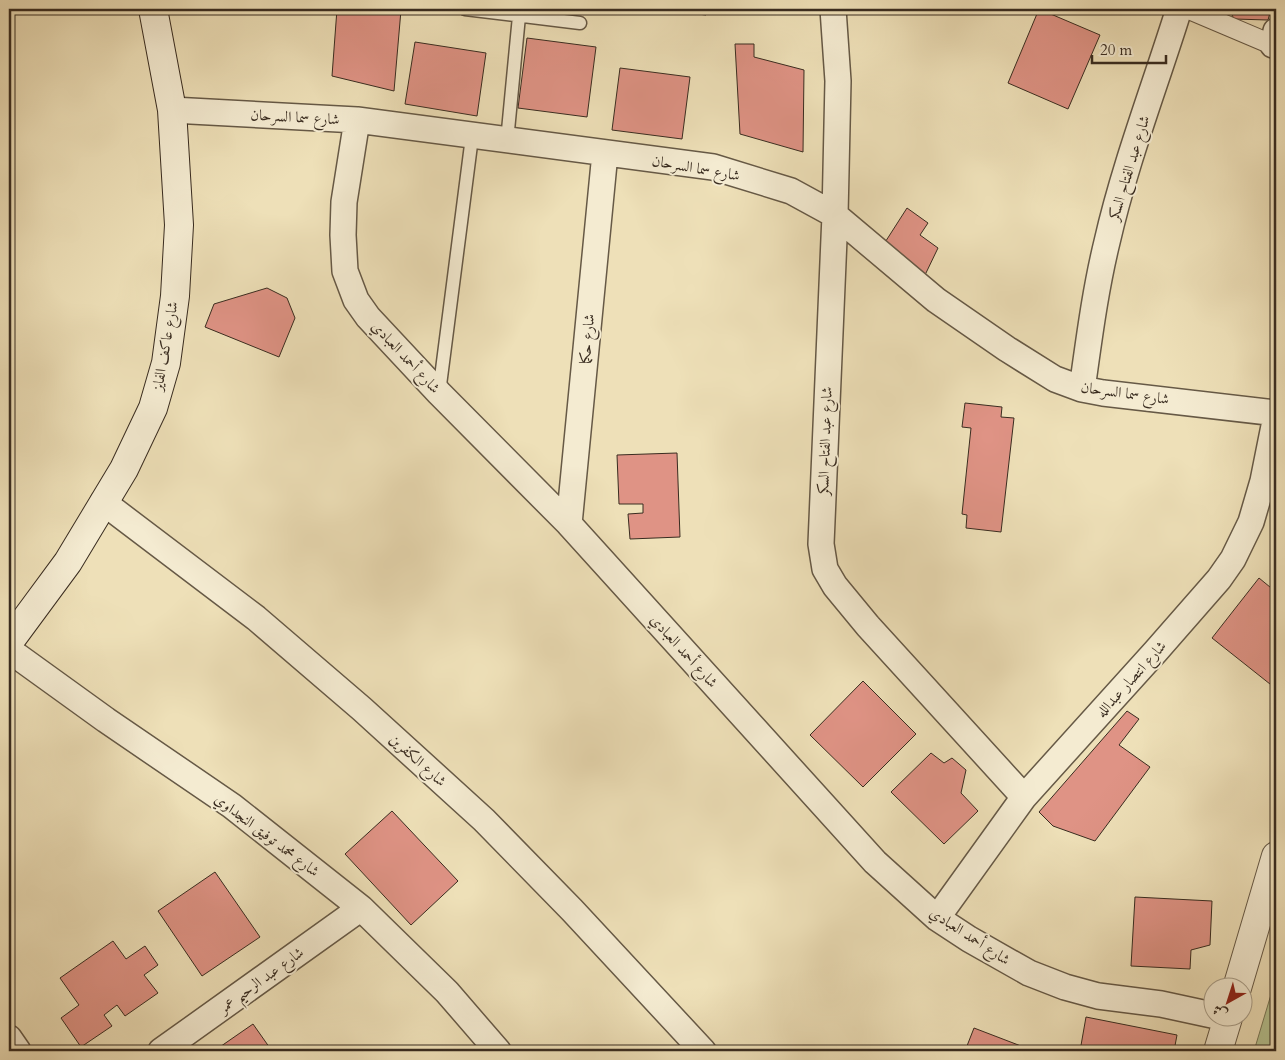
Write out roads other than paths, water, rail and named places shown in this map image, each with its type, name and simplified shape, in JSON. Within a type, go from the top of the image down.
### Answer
[{"type":"main road","name":"شارع عاكف الفايز","points":[[9,642],[68,562],[124,469],[153,408],[166,363],[175,296],[179,225],[172,110],[153,9]]},
{"type":"main road","points":[[1240,978],[1276,856]]},
{"type":"main road","points":[[1218,1051],[1221,1028]]},
{"type":"street","name":"شارع عبد الفتاح السكر","points":[[833,9],[838,81],[835,215],[821,544],[825,569],[835,586],[868,626],[1024,797]]},
{"type":"street","name":"شارع عبد الفتاح السكر","points":[[1082,389],[1093,312],[1107,242],[1129,162],[1179,9]]},
{"type":"street","points":[[1188,9],[1275,41]]},
{"type":"street","name":"شارع سما السرحان","points":[[172,110],[357,120],[472,137],[713,167],[753,178],[791,190],[835,215],[936,300],[1055,379],[1082,389],[1276,414]]},
{"type":"street","name":"شارع أحمد العبادي","points":[[357,120],[344,202],[343,235],[345,271],[356,300],[368,317],[439,393],[569,524],[875,862],[938,918],[968,939],[1029,973],[1065,987],[1098,996],[1162,1004],[1202,1013]]},
{"type":"street","name":"شارع حكما","points":[[569,524],[605,153]]},
{"type":"street","name":"شارع انتصار عبدالله","points":[[938,918],[1024,797],[1169,637],[1233,559],[1251,522],[1264,481],[1276,414]]},
{"type":"street","name":"شارع الكفرين","points":[[103,502],[256,618],[362,709],[469,807],[572,910],[704,1051]]},
{"type":"street","name":"شارع محمد توفيق النجداوي","points":[[9,650],[106,720],[232,806],[361,908],[447,992],[498,1051]]},
{"type":"street","name":"شارع عبد الرحيم عمر","points":[[160,1051],[361,908]]},
{"type":"street","points":[[9,1038],[18,1051]]},
{"type":"lane","points":[[464,9],[580,23]]},
{"type":"lane","points":[[507,141],[519,16]]},
{"type":"lane","points":[[439,393],[472,137]]}]
